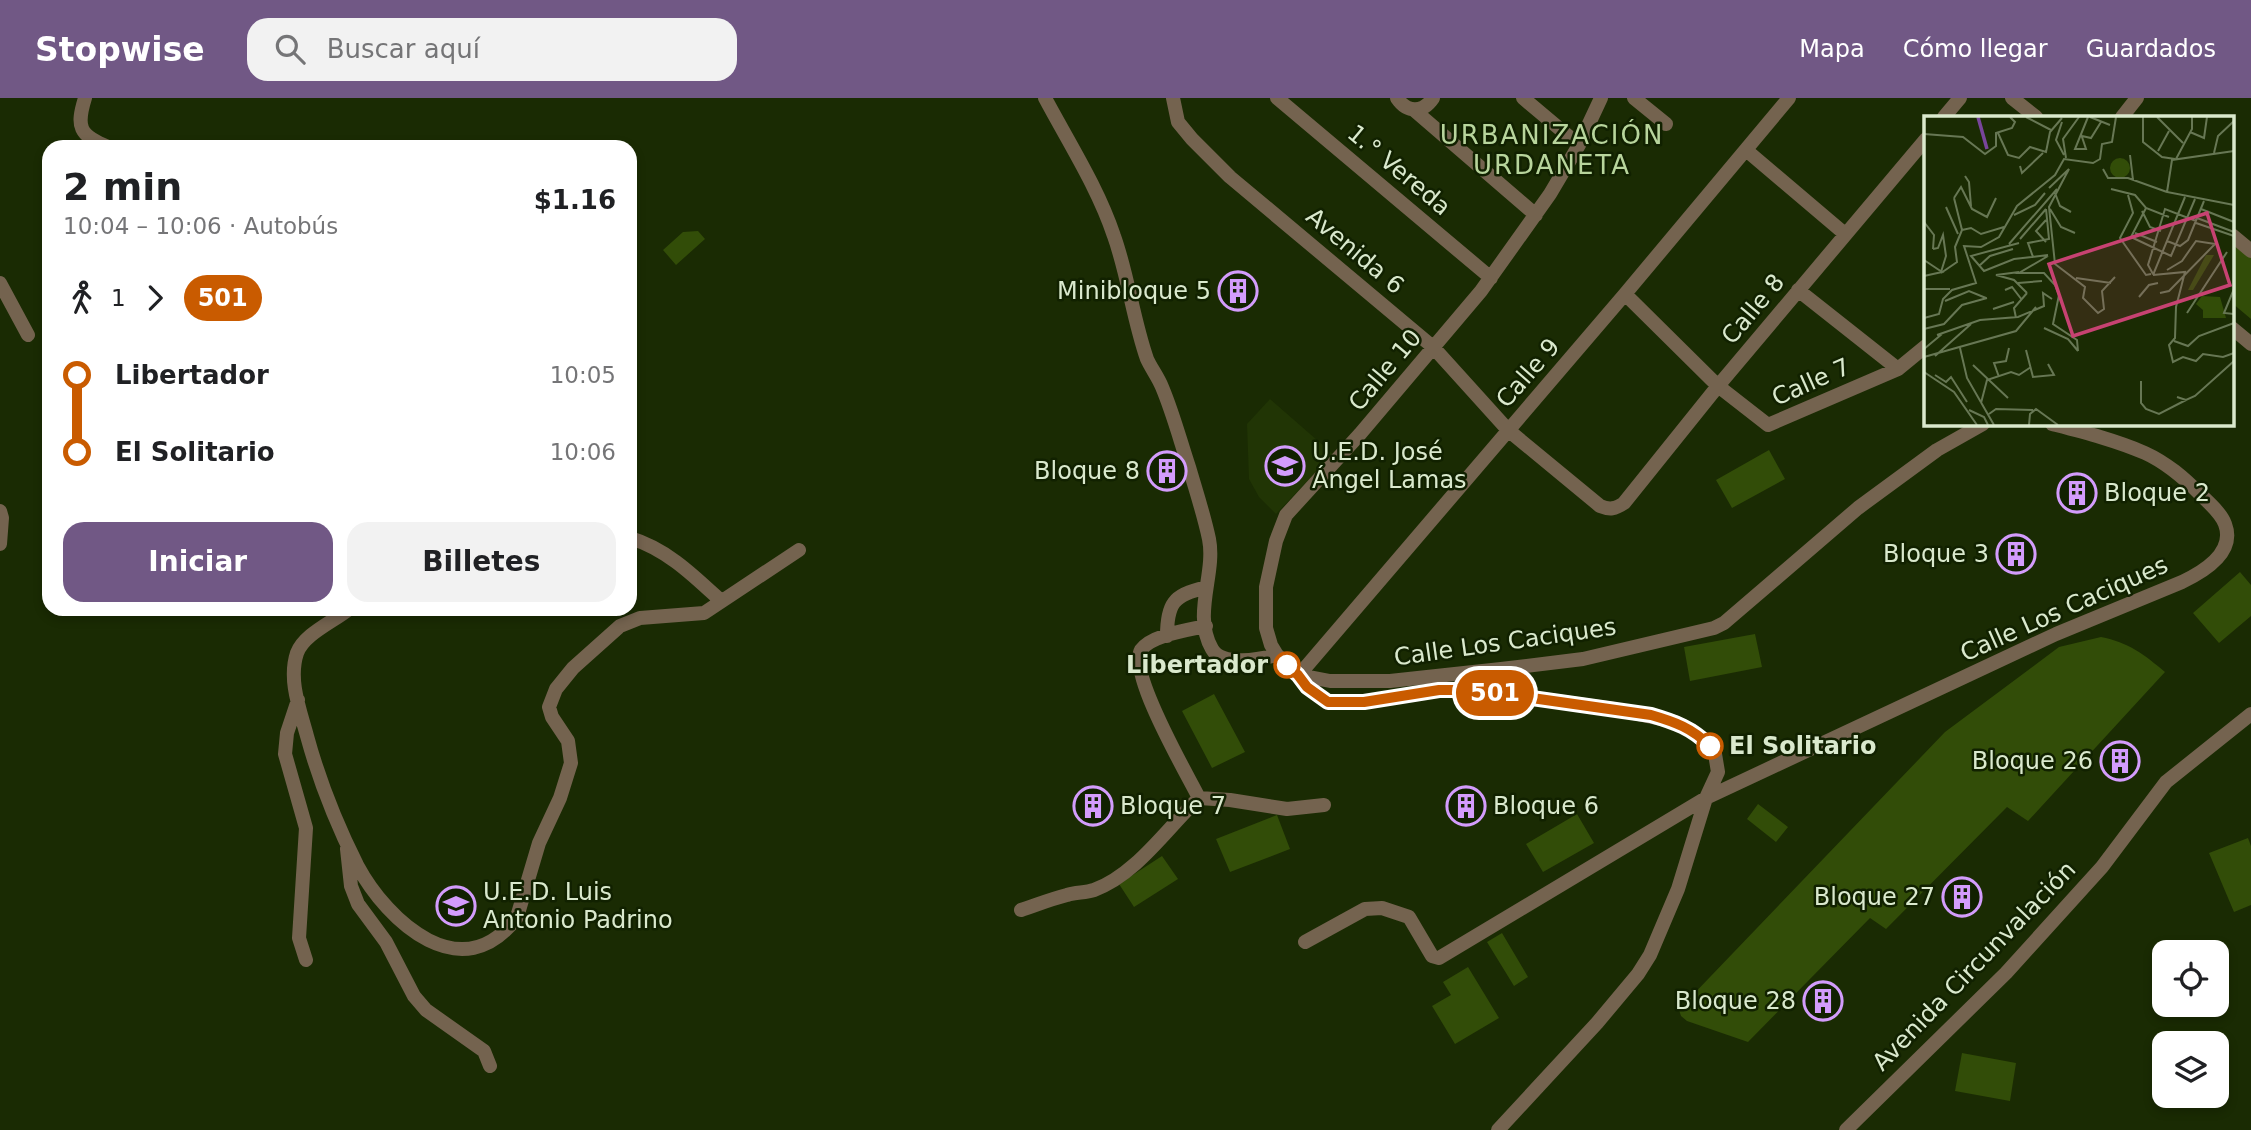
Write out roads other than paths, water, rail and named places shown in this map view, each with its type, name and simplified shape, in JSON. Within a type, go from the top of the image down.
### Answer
[{"type":"street","points":[[85,98],[79,120],[87,135],[96,140]]},
{"type":"street","points":[[1045,98],[1115,236],[1148,360],[1161,383],[1171,410],[1209,540],[1205,588],[1206,626],[1212,650],[1220,655],[1251,661],[1277,655]]},
{"type":"street","name":"Avenida 6","points":[[1173,98],[1178,122],[1230,177],[1433,347],[1508,430],[1601,506],[1616,508]]},
{"type":"street","name":"1.° Vereda","points":[[1277,98],[1491,278]]},
{"type":"street","points":[[1397,98],[1403,106],[1414,110],[1536,215]]},
{"type":"street","points":[[1414,110],[1426,106],[1433,98]]},
{"type":"street","points":[[1523,98],[1579,145]]},
{"type":"street","name":"Calle 10","points":[[1498,1130],[1597,1023],[1638,974],[1657,942],[1678,889],[1706,799],[1718,772],[1715,754],[1693,731],[1675,722],[1626,711],[1476,690],[1439,690],[1364,702],[1328,702],[1307,687],[1271,645],[1266,628],[1266,587],[1280,526],[1286,515],[1360,434],[1491,278],[1536,215],[1579,145],[1601,98]]},
{"type":"street","points":[[1634,98],[1666,124]]},
{"type":"street","name":"Calle 9","points":[[1298,675],[1625,294],[1789,98]]},
{"type":"street","points":[[1945,116],[1960,98]]},
{"type":"street","points":[[2012,98],[2035,116]]},
{"type":"street","points":[[2123,116],[2137,98]]},
{"type":"street","name":"Calle 8","points":[[1616,508],[1624,503],[1718,386],[1924,141]]},
{"type":"street","points":[[1746,150],[1845,234]]},
{"type":"street","points":[[2234,237],[2251,250]]},
{"type":"street","points":[[0,283],[28,335]]},
{"type":"street","points":[[1798,290],[1898,369]]},
{"type":"street","points":[[1625,294],[1718,386]]},
{"type":"street","points":[[2234,330],[2251,344]]},
{"type":"street","name":"Calle 7","points":[[1718,386],[1768,425],[1898,369],[1924,348]]},
{"type":"street","name":"Calle Los Caciques","points":[[1298,675],[1330,681],[1390,681],[1501,669],[1583,659],[1714,628],[1724,623],[1858,508],[1937,450],[1981,425]]},
{"type":"street","name":"Calle Los Caciques","points":[[1706,799],[2056,634],[2182,582],[2201,573],[2219,557],[2228,535],[2225,522],[2186,480],[2167,465],[2144,453],[2111,440],[2056,425]]},
{"type":"street","points":[[0,511],[0,544]]},
{"type":"street","points":[[637,541],[675,561],[721,601]]},
{"type":"street","points":[[339,616],[306,640],[298,649],[294,664],[298,700],[319,774],[358,866],[382,901],[432,943],[462,950],[478,949],[494,940],[517,917],[539,843],[569,776],[571,763],[568,741],[552,716],[549,706],[556,689],[573,668],[610,633],[628,621],[704,613],[799,550]]},
{"type":"street","points":[[1167,636],[1167,617],[1174,602],[1182,595],[1205,588]]},
{"type":"street","points":[[1199,798],[1146,693],[1139,664],[1141,650],[1152,639],[1206,626]]},
{"type":"street","points":[[298,700],[287,733],[285,754],[306,828],[299,938],[306,961]]},
{"type":"street","name":"Avenida Circunvalación","points":[[1846,1130],[2006,973],[2102,867],[2166,782],[2251,714]]},
{"type":"street","points":[[1021,910],[1068,894],[1094,890],[1115,879],[1157,844],[1173,822],[1199,798],[1287,809],[1324,805]]},
{"type":"street","points":[[1305,942],[1365,909],[1382,908],[1409,917],[1432,956],[1439,958],[1706,799]]},
{"type":"street","points":[[347,840],[351,886],[358,904],[386,942],[414,996],[426,1010],[484,1051],[490,1066]]},
{"type":"place","name":"Minibloque 5","points":[[1238,291]]},
{"type":"place","name":"U.E.D. José Ángel Lamas","points":[[1285,466]]},
{"type":"place","name":"Bloque 8","points":[[1167,471]]},
{"type":"place","name":"Bloque 2","points":[[2077,493]]},
{"type":"place","name":"Bloque 3","points":[[2016,554]]},
{"type":"place","name":"Libertador","points":[[1287,665]]},
{"type":"place","name":"El Solitario","points":[[1710,746]]},
{"type":"place","name":"Bloque 26","points":[[2120,761]]},
{"type":"place","name":"Bloque 7","points":[[1093,806]]},
{"type":"place","name":"Bloque 6","points":[[1466,806]]},
{"type":"place","name":"Bloque 27","points":[[1962,897]]},
{"type":"place","name":"U.E.D. Luis Antonio Padrino","points":[[456,906]]},
{"type":"place","name":"Bloque 28","points":[[1823,1001]]},
{"type":"district","name":"URBANIZACIÓN URDANETA","points":[[1552,150]]}]
